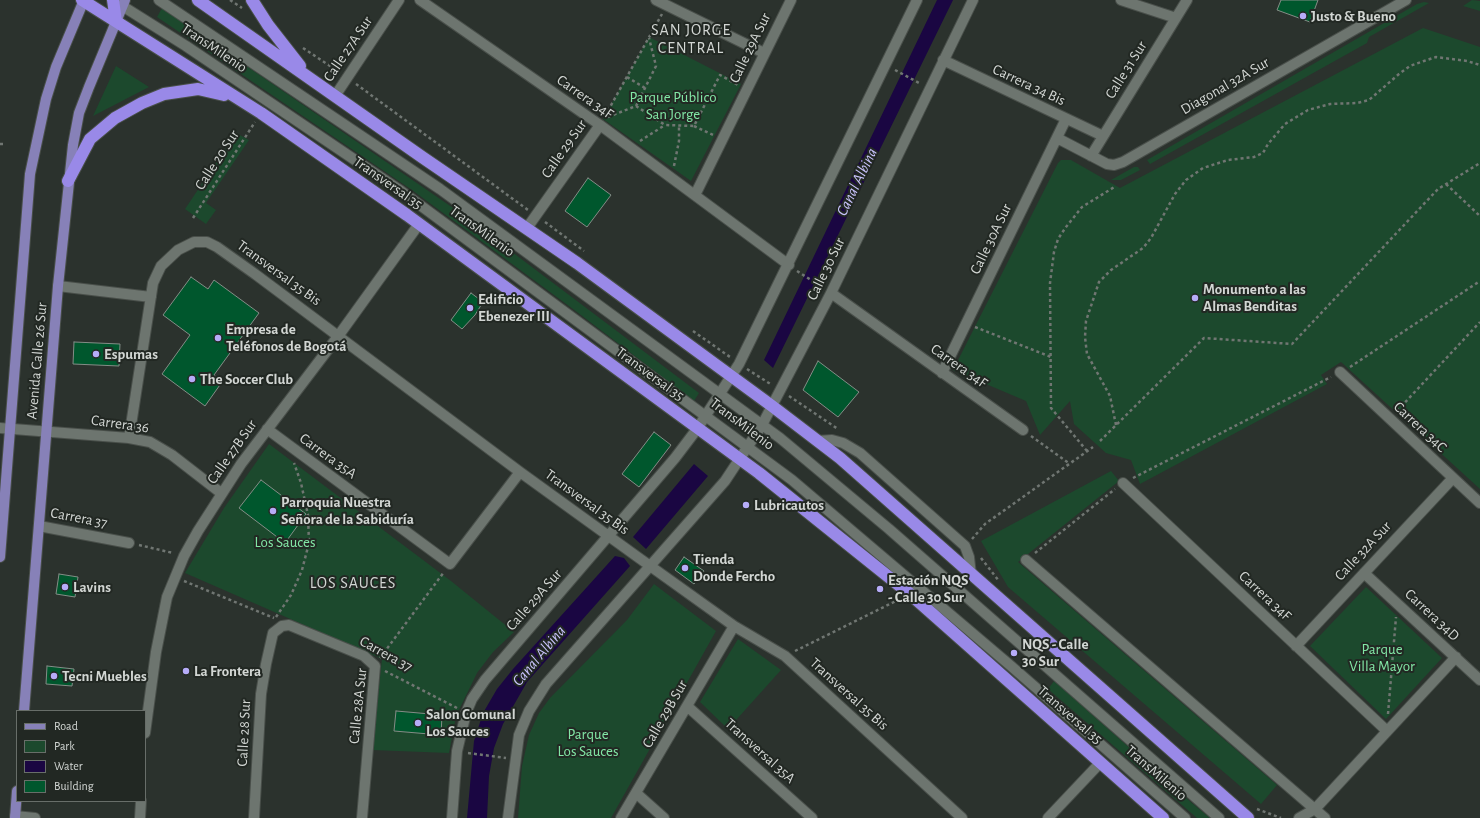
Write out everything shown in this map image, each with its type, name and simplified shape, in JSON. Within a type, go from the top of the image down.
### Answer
[{"type":"highway","name":"Transversal 35","points":[[83,0],[261,113],[419,224],[740,460],[817,519],[910,594],[1163,818]]},
{"type":"highway","points":[[198,0],[527,228],[772,406],[817,441],[884,496],[971,575],[1248,818]]},
{"type":"highway","points":[[252,0],[268,25],[309,77]]},
{"type":"highway","points":[[116,21],[117,1]]},
{"type":"highway","points":[[68,181],[90,139],[115,118],[142,102],[164,94],[198,88],[240,100]]},
{"type":"main road","name":"Avenida Calle 26 Sur","points":[[0,556],[5,428],[26,210],[33,155],[46,98],[56,67],[83,0]]},
{"type":"main road","name":"Avenida Calle 26 Sur","points":[[24,710],[58,286],[68,181],[80,113],[116,21]]},
{"type":"main road","points":[[15,817],[16,802]]},
{"type":"street","name":"TransMilenio","points":[[159,0],[440,190],[762,425],[819,470],[883,524],[1219,818]]},
{"type":"street","name":"Calle 27A Sur","points":[[335,96],[399,0]]},
{"type":"street","name":"Carrera 34F","points":[[420,0],[602,122],[630,147],[789,265]]},
{"type":"street","points":[[656,0],[668,3],[764,53]]},
{"type":"street","name":"Calle 29A Sur","points":[[695,195],[790,0]]},
{"type":"street","points":[[697,429],[748,348],[917,0]]},
{"type":"street","name":"Calle 30 Sur","points":[[740,460],[762,425],[831,293],[973,0]]},
{"type":"street","points":[[1121,0],[1176,18]]},
{"type":"street","name":"Calle 31 Sur","points":[[1091,156],[1187,0]]},
{"type":"street","name":"Diagonal 32A Sur","points":[[1057,138],[1108,164],[1114,165],[1123,162],[1406,0]]},
{"type":"street","name":"TransMilenio","points":[[117,1],[401,191],[792,480],[877,551],[1185,818]]},
{"type":"street","name":"Carrera 34 Bis","points":[[943,60],[1102,136]]},
{"type":"street","name":"Calle 30A Sur","points":[[942,372],[1066,119]]},
{"type":"street","name":"Calle 29 Sur","points":[[527,228],[602,122]]},
{"type":"street","name":"Calle 27B Sur","points":[[146,726],[163,612],[172,584],[184,556],[221,493],[267,429],[339,335],[419,224]]},
{"type":"street","name":"Transversal 35 Bis","points":[[129,438],[153,283],[161,266],[178,250],[194,242],[207,242],[217,247],[339,335],[520,472],[639,558],[734,626],[785,656],[962,818]]},
{"type":"street","points":[[58,286],[151,296]]},
{"type":"street","name":"Carrera 34F","points":[[831,293],[1022,430]]},
{"type":"street","name":"Carrera 34C","points":[[1340,372],[1480,503]]},
{"type":"street","name":"Carrera 36","points":[[5,428],[129,438],[158,446],[221,493]]},
{"type":"street","name":"Carrera 35A","points":[[267,429],[447,567]]},
{"type":"street","name":"Calle 29A Sur","points":[[452,818],[457,751],[466,713],[472,699],[485,680],[675,458],[697,429]]},
{"type":"street","points":[[817,441],[832,440],[843,443],[860,453],[965,546],[969,557],[971,575]]},
{"type":"street","points":[[508,818],[518,735],[528,711],[546,684],[725,481],[740,460]]},
{"type":"street","points":[[447,567],[520,472]]},
{"type":"street","name":"Calle 32A Sur","points":[[1296,646],[1453,478]]},
{"type":"street","name":"Carrera 34F","points":[[1123,483],[1387,731]]},
{"type":"street","name":"Carrera 37","points":[[39,526],[129,543]]},
{"type":"street","points":[[1026,560],[1313,814],[1325,818]]},
{"type":"street","name":"Carrera 34D","points":[[1364,573],[1480,680]]},
{"type":"street","name":"Carrera 37","points":[[289,625],[364,656],[375,666]]},
{"type":"street","name":"Calle 28 Sur","points":[[254,818],[261,694],[271,639],[277,629],[289,625]]},
{"type":"street","name":"Calle 29B Sur","points":[[621,818],[734,626]]},
{"type":"street","points":[[1298,818],[1313,814],[1456,657]]},
{"type":"street","name":"Calle 28A Sur","points":[[362,818],[375,666]]},
{"type":"street","name":"Transversal 35A","points":[[687,706],[812,818]]},
{"type":"street","points":[[1048,818],[1100,763]]},
{"type":"street","points":[[636,793],[664,818]]},
{"type":"street","points":[[140,818],[141,802]]},
{"type":"street","points":[[15,817],[35,818]]},
{"type":"path","name":"Calle 29 Sur","points":[[602,122],[668,3]]},
{"type":"path","points":[[602,122],[636,106],[656,66],[648,37]]},
{"type":"path","points":[[1116,425],[1110,396],[1087,354],[1085,337],[1088,314],[1100,282],[1111,270],[1143,248],[1151,238],[1175,194],[1186,180],[1203,168],[1228,160],[1254,157],[1263,153],[1268,144],[1285,124],[1308,110],[1330,104],[1356,103],[1369,100],[1399,74],[1417,64],[1436,57],[1468,61],[1480,65]]},
{"type":"path","points":[[898,72],[916,81]]},
{"type":"path","points":[[694,126],[720,76],[739,85],[742,78]]},
{"type":"path","points":[[627,77],[645,88]]},
{"type":"path","points":[[636,106],[665,125]]},
{"type":"path","name":"Calle 20 Sur","points":[[192,218],[261,113]]},
{"type":"path","points":[[630,147],[665,125],[694,126],[722,139]]},
{"type":"path","points":[[674,169],[679,141],[679,125]]},
{"type":"path","points":[[0,144],[6,144]]},
{"type":"path","points":[[1100,441],[1204,338],[1292,344],[1438,189],[1480,163]]},
{"type":"path","points":[[1446,184],[1480,216]]},
{"type":"path","points":[[1087,451],[1051,408],[1050,283],[1054,252],[1058,238],[1082,207],[1116,186]]},
{"type":"path","points":[[803,275],[818,284]]},
{"type":"path","points":[[1026,560],[1123,483],[1340,372],[1480,281]]},
{"type":"path","points":[[1398,411],[1480,322]]},
{"type":"path","points":[[974,327],[1051,357]]},
{"type":"path","points":[[1022,430],[1070,464]]},
{"type":"path","points":[[969,542],[985,524],[1093,447]]},
{"type":"path","points":[[274,619],[291,595],[302,570],[309,543],[308,515],[301,483],[291,458]]},
{"type":"path","points":[[129,543],[184,556]]},
{"type":"path","name":"Calle 28A Sur","points":[[375,666],[447,567]]},
{"type":"path","points":[[181,580],[289,625]]},
{"type":"path","points":[[785,656],[910,594]]},
{"type":"path","points":[[1387,731],[1397,603]]},
{"type":"path","name":"Carrera 37","points":[[375,666],[466,713]]},
{"type":"path","points":[[470,753],[500,757]]},
{"type":"green space","points":[[1472,0],[1480,1],[1480,11],[1463,6]]},
{"type":"green space","points":[[1424,2],[1429,3],[1369,37],[1367,43],[1150,164],[1147,160],[1417,4]]},
{"type":"green space","points":[[162,8],[459,212],[699,393],[694,401],[412,190],[157,17]]},
{"type":"green space","points":[[1423,28],[1480,47],[1480,489],[1341,362],[1321,375],[1327,384],[1140,484],[1131,460],[1106,453],[1074,424],[1070,401],[1040,435],[1026,401],[953,370],[1058,163],[1061,160],[1071,160],[1120,188]]},
{"type":"green space","name":"Parque Público San Jorge","points":[[649,37],[741,84],[691,181],[603,119]]},
{"type":"green space","points":[[116,66],[149,87],[93,116]]},
{"type":"green space","points":[[236,133],[249,140],[206,203],[216,210],[206,224],[185,209]]},
{"type":"green space","points":[[1134,167],[1138,167],[1140,170],[1121,180],[1111,180]]},
{"type":"green space","name":"Los Sauces","points":[[269,444],[451,581],[514,632],[493,652],[477,673],[456,716],[449,753],[372,750],[382,659],[185,573],[224,508]],"holes":[[[396,711],[442,714],[441,735],[394,731]]]},
{"type":"green space","points":[[1111,471],[1119,481],[1018,562],[1277,785],[1261,804],[1008,587],[981,541]]},
{"type":"green space","name":"Parque Los Sauces","points":[[654,584],[716,631],[611,818],[518,818],[522,766],[529,735],[539,713],[550,698],[627,620]]},
{"type":"green space","name":"Parque Villa Mayor","points":[[1366,587],[1442,658],[1386,719],[1310,646]]},
{"type":"green space","points":[[738,639],[781,670],[728,729],[700,702]]},
{"type":"green space","points":[[1054,681],[1210,818],[1197,818],[1048,689]]},
{"type":"water","name":"Canal Albina","points":[[937,0],[953,0],[773,368],[764,360]]},
{"type":"water","points":[[694,464],[708,476],[646,549],[633,537]]},
{"type":"water","name":"Canal Albina","points":[[615,556],[624,558],[630,566],[527,682],[503,724],[494,748],[489,776],[487,818],[467,818],[474,741],[483,713],[497,689],[513,669]]},
{"type":"building","name":"Justo & Bueno","points":[[1281,0],[1318,0],[1310,22],[1277,10]]},
{"type":"building","points":[[588,178],[611,195],[587,227],[565,211]]},
{"type":"building","name":"Empresa de Teléfonos de Bogotá","points":[[191,277],[208,289],[214,280],[259,313],[214,375],[222,382],[205,406],[162,374],[190,335],[163,315]]},
{"type":"building","name":"Edificio Ebenezer III","points":[[471,293],[483,302],[475,315],[462,329],[451,320]]},
{"type":"building","name":"Espumas","points":[[74,342],[120,344],[119,366],[73,364]]},
{"type":"building","points":[[818,361],[859,392],[838,417],[803,390]]},
{"type":"building","points":[[654,432],[671,445],[639,487],[622,474]]},
{"type":"building","name":"Parroquia Nuestra Señora de la Sabiduría","points":[[261,480],[306,514],[285,543],[239,508]]},
{"type":"building","points":[[684,557],[704,571],[694,584],[675,570]]},
{"type":"building","points":[[59,574],[78,577],[75,597],[56,594]]},
{"type":"building","points":[[47,666],[74,669],[72,686],[46,684]]},
{"type":"building","name":"Salon Comunal Los Sauces","points":[[396,711],[442,715],[441,735],[394,731]]},
{"type":"place","name":"Justo & Bueno","points":[[1303,16]]},
{"type":"place","name":"Monumento a las Almas Benditas","points":[[1195,298]]},
{"type":"place","name":"Edificio Ebenezer III","points":[[470,308]]},
{"type":"place","name":"Empresa de Teléfonos de Bogotá","points":[[218,338]]},
{"type":"place","name":"Espumas","points":[[96,354]]},
{"type":"place","name":"The Soccer Club","points":[[192,379]]},
{"type":"place","name":"Lubricautos","points":[[746,505]]},
{"type":"place","name":"Parroquia Nuestra Señora de la Sabiduría","points":[[273,511]]},
{"type":"place","name":"Tienda Donde Fercho","points":[[685,568]]},
{"type":"place","name":"Lavins","points":[[65,587]]},
{"type":"place","name":"Estación NQS - Calle 30 Sur","points":[[880,589]]},
{"type":"place","name":"NQS - Calle 30 Sur","points":[[1014,653]]},
{"type":"place","name":"La Frontera","points":[[186,671]]},
{"type":"place","name":"Tecni Muebles","points":[[54,676]]},
{"type":"place","name":"Salon Comunal Los Sauces","points":[[418,723]]},
{"type":"district","name":"SAN JORGE CENTRAL","points":[[691,39]]},
{"type":"district","name":"LOS SAUCES","points":[[353,583]]}]
